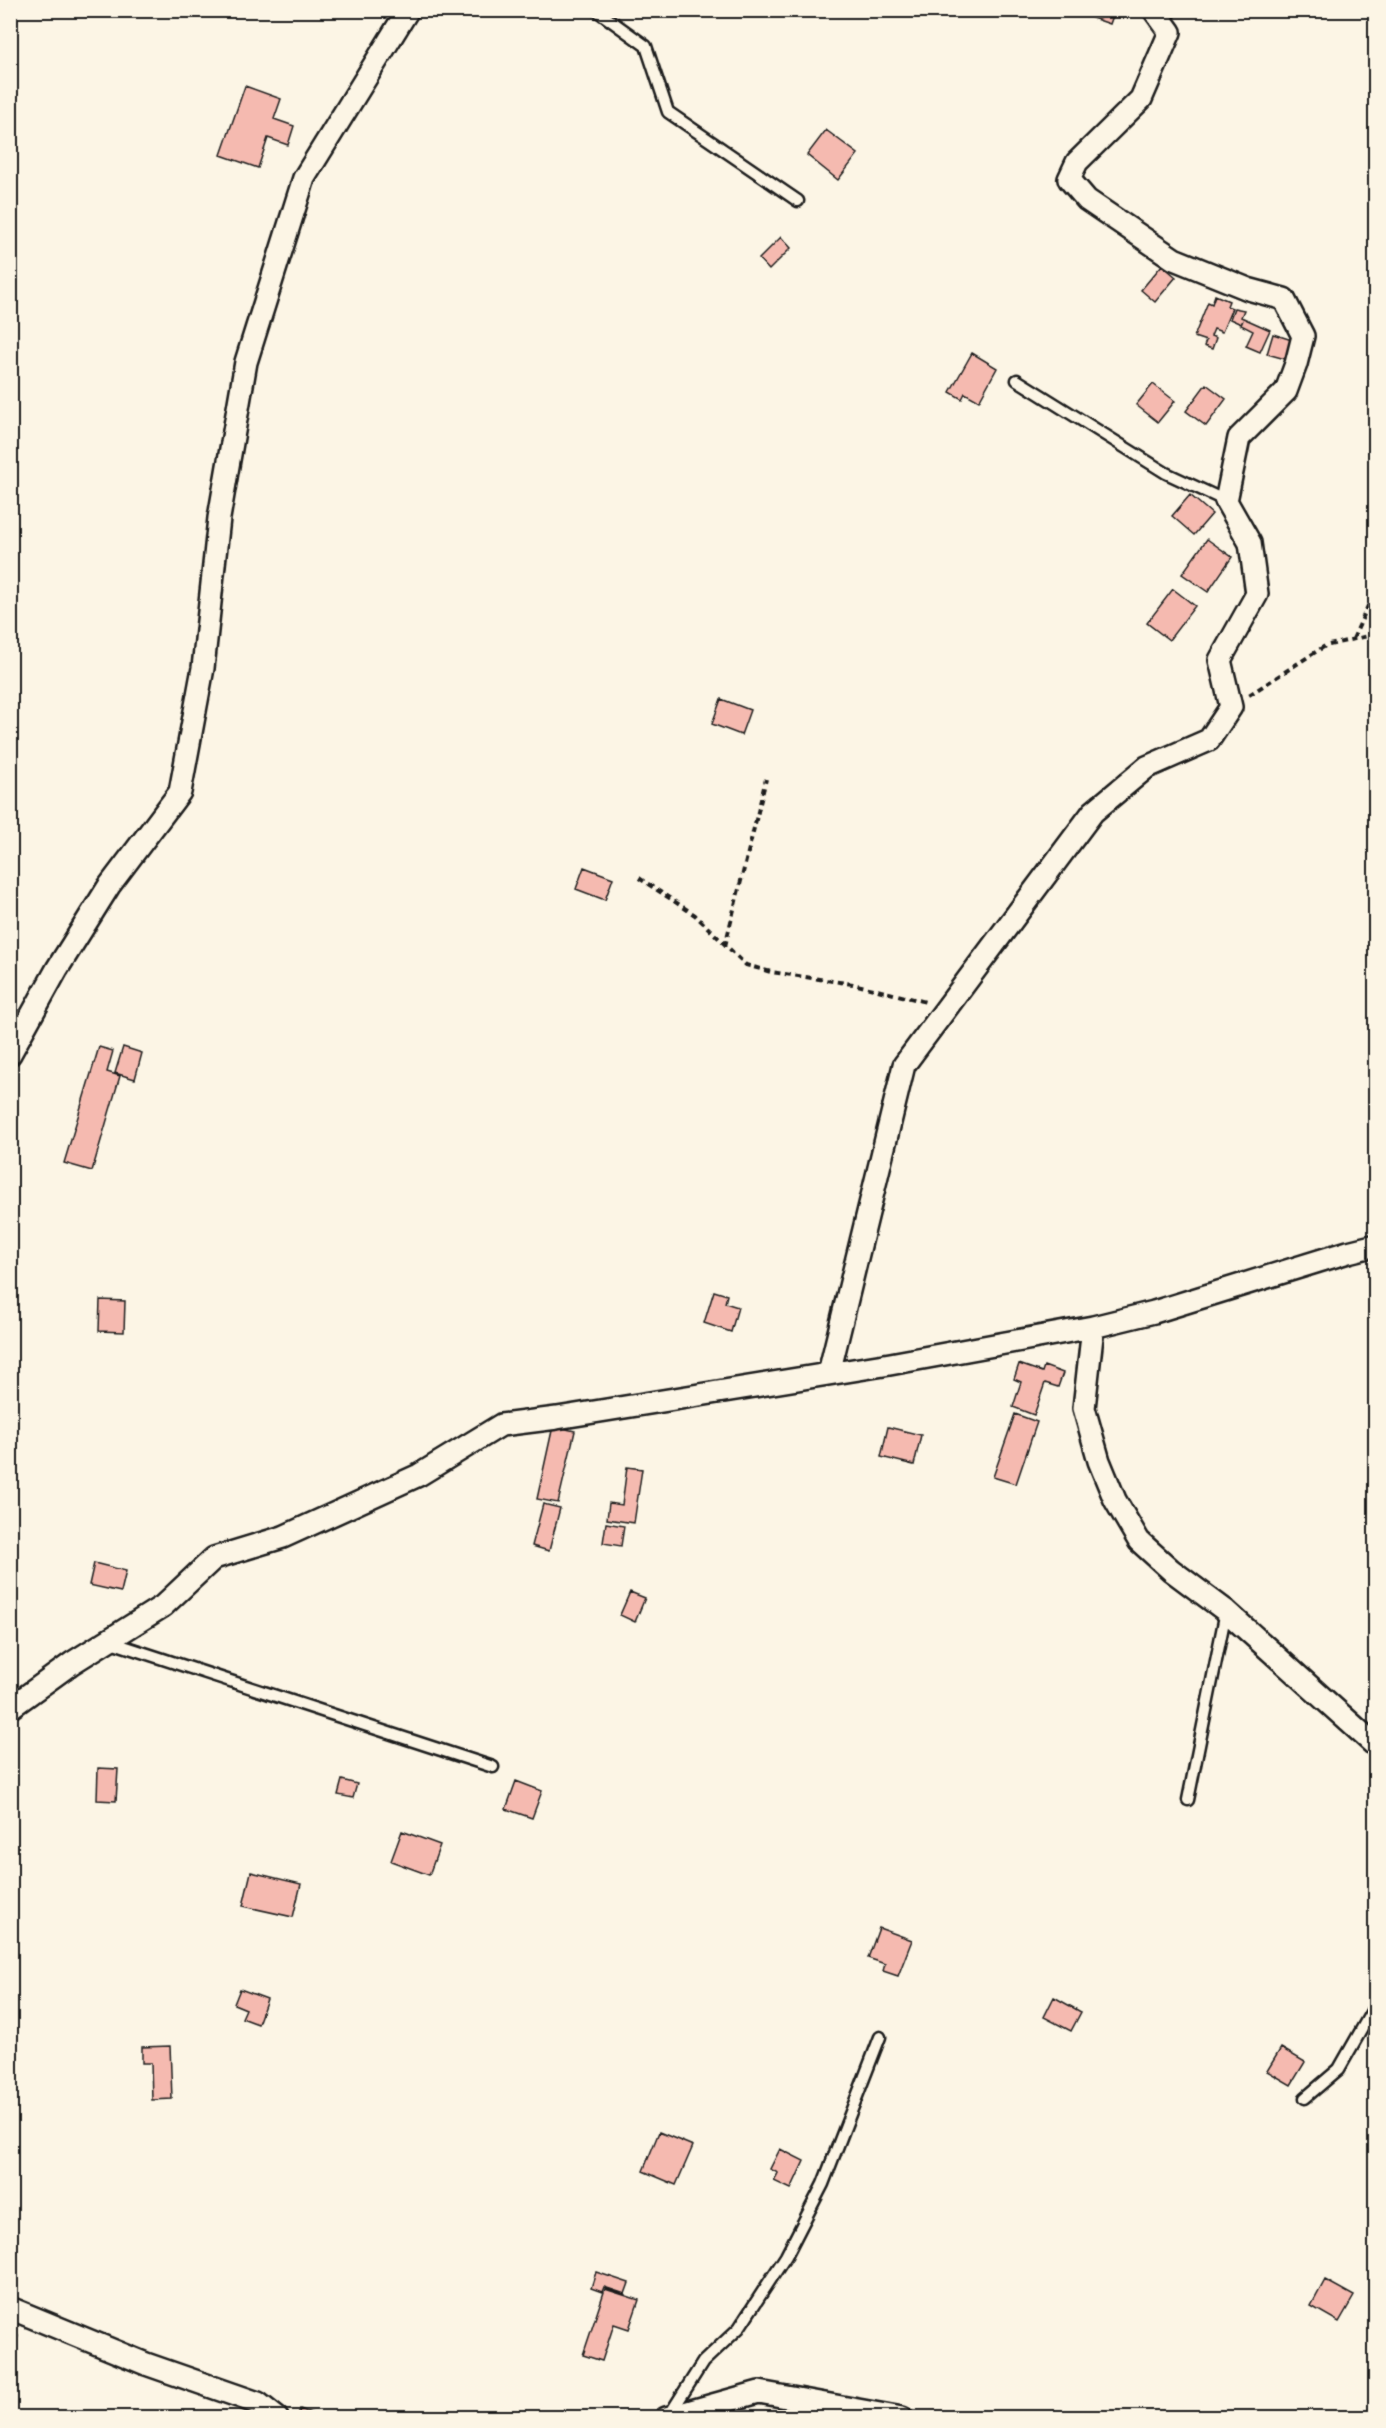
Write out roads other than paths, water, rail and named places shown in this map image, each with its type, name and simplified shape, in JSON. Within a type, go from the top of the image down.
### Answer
[{"type":"street","points":[[10,1054],[57,969],[109,886],[180,792],[203,668],[219,518],[246,362],[304,178],[408,10]]},
{"type":"street","points":[[829,1373],[904,1065],[1093,813],[1147,767],[1209,740],[1231,707],[1220,660],[1257,594],[1250,543],[1226,501],[1239,438],[1287,391],[1303,336],[1284,299],[1248,289],[1174,260],[1088,200],[1070,179],[1077,162],[1141,99],[1170,32],[1154,10]]},
{"type":"street","points":[[10,1708],[163,1606],[214,1558],[283,1537],[419,1475],[501,1425],[890,1364],[1093,1327],[1154,1312],[1376,1245]]},
{"type":"street","points":[[1093,1327],[1084,1408],[1099,1461],[1115,1500],[1139,1540],[1171,1570],[1226,1611],[1376,1746]]},
{"type":"street","points":[[10,2308],[146,2364],[258,2403],[276,2418]]},
{"type":"street","points":[[667,2417],[759,2392],[903,2418]]},
{"type":"lane","points":[[596,10],[645,46],[668,112],[798,201]]},
{"type":"lane","points":[[1017,380],[1158,468],[1226,501]]},
{"type":"lane","points":[[1188,1800],[1226,1611]]},
{"type":"lane","points":[[108,1641],[493,1767]]},
{"type":"lane","points":[[1305,2098],[1339,2069],[1376,2004]]},
{"type":"lane","points":[[667,2417],[703,2362],[740,2328],[786,2256],[823,2184],[880,2037]]}]
